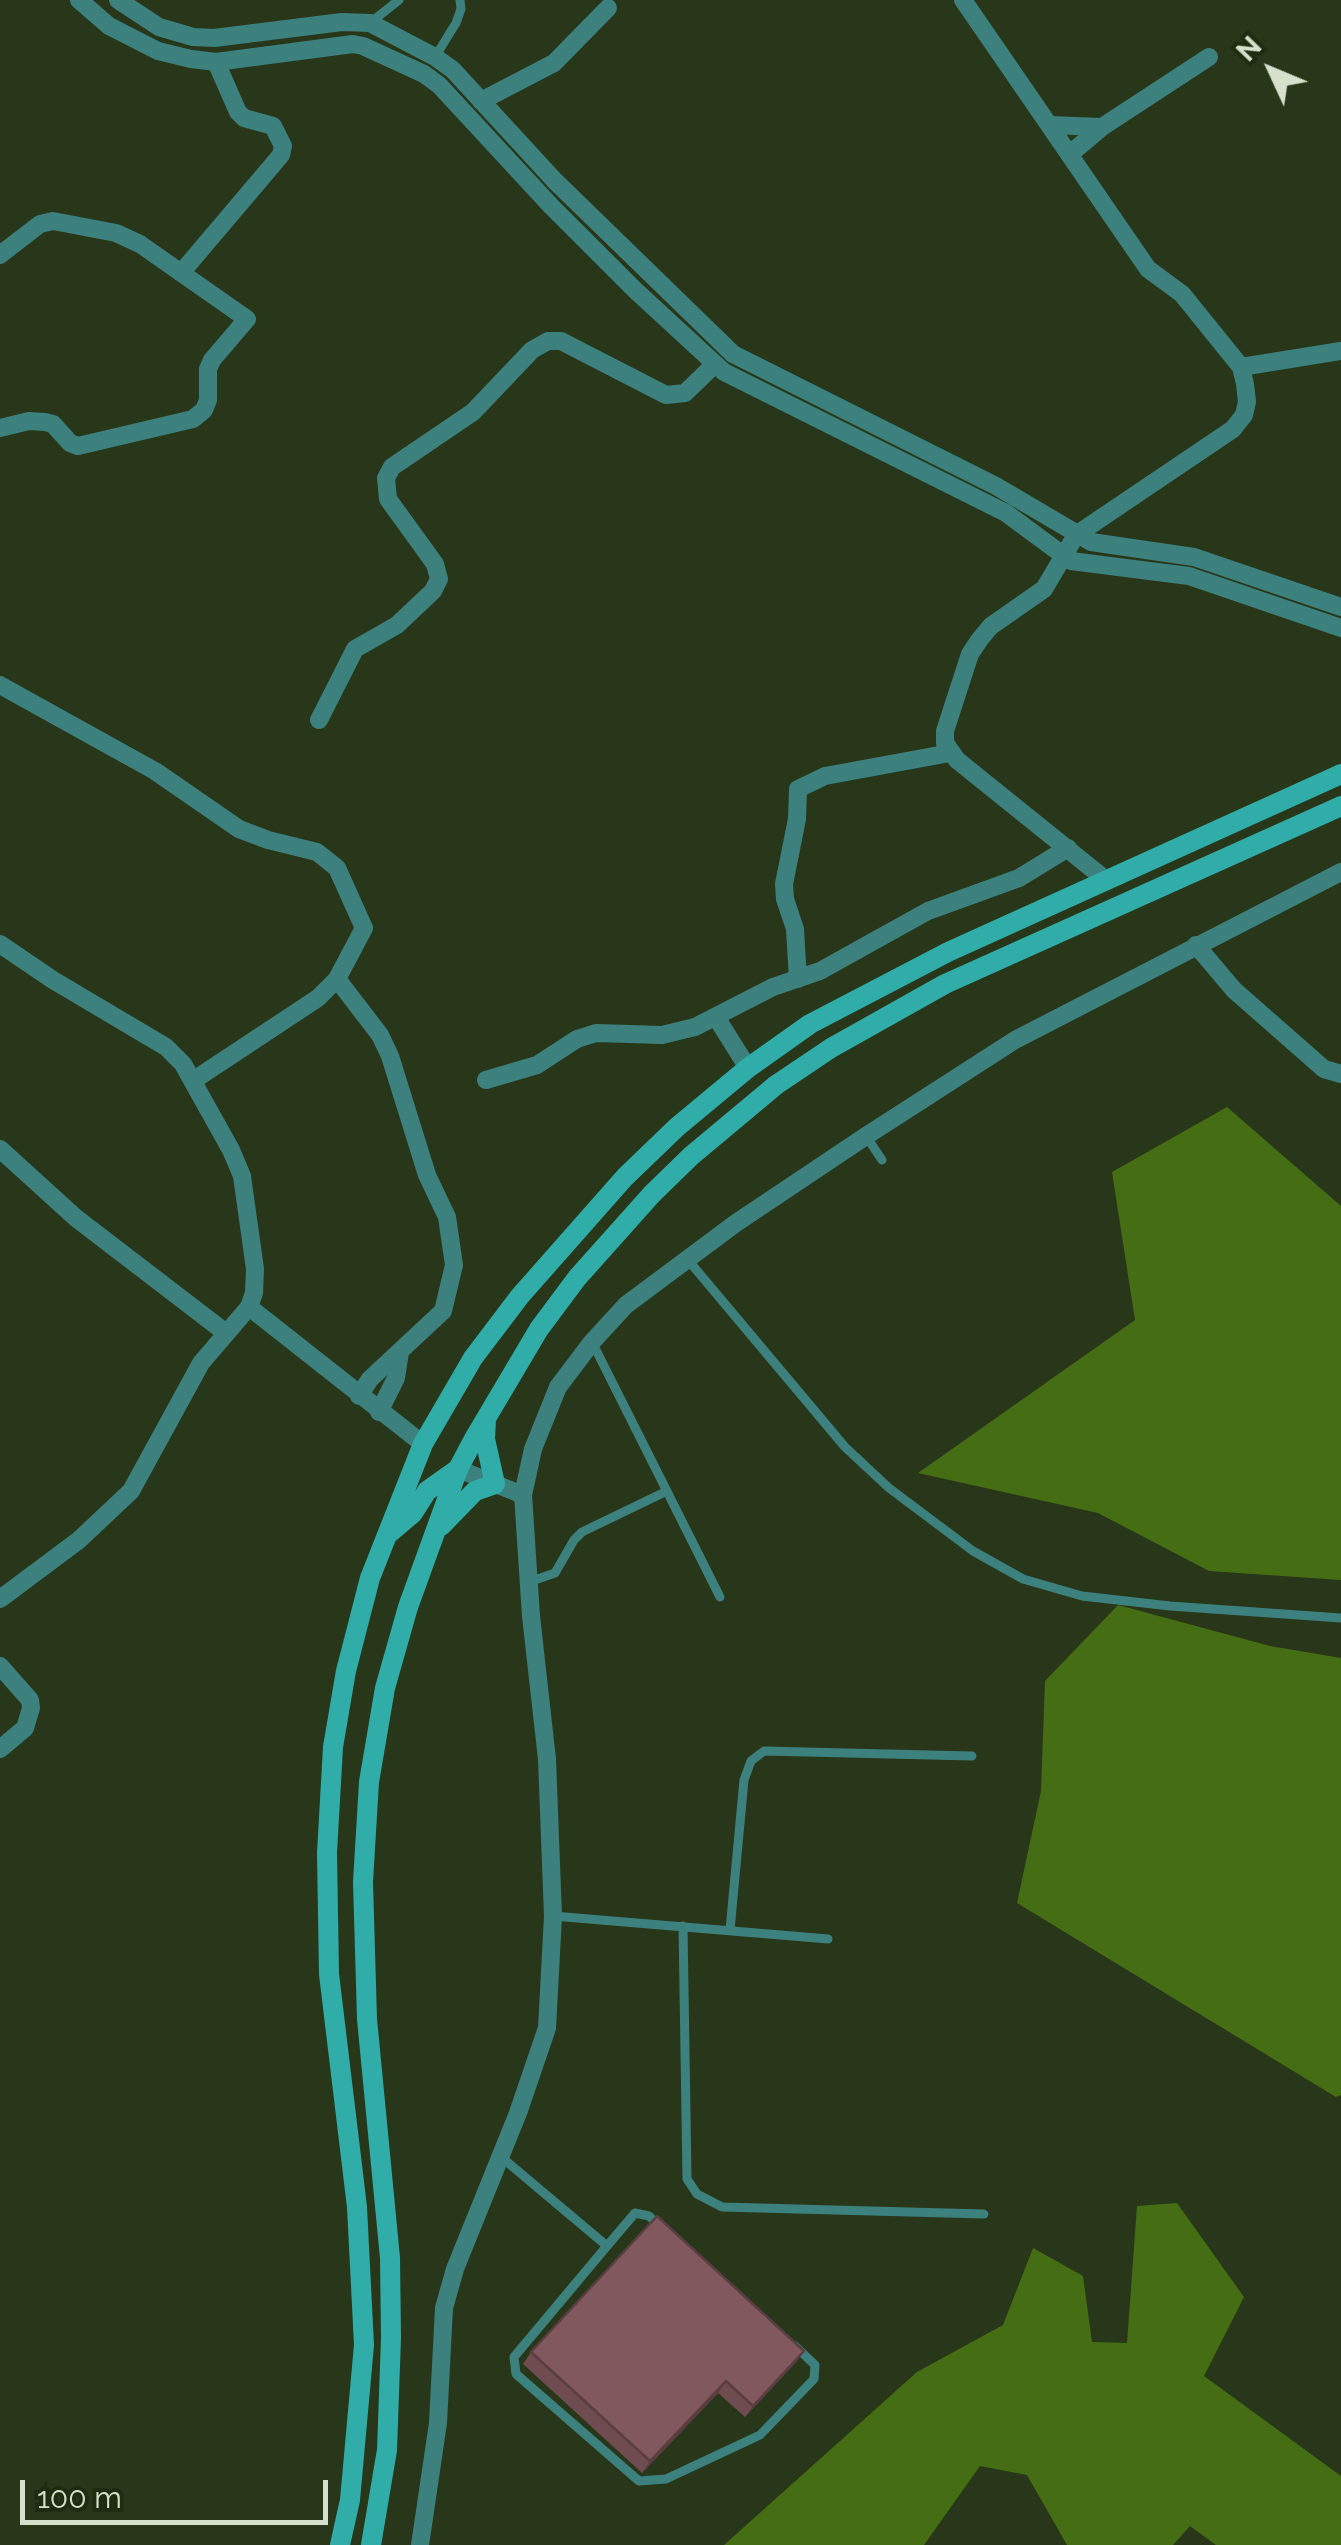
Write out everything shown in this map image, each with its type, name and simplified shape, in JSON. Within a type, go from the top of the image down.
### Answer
[{"type":"main road","points":[[340,2545],[350,2500],[364,2345],[357,2207],[329,1974],[327,1853],[334,1747],[346,1671],[370,1578],[423,1444],[473,1358],[520,1296],[625,1177],[676,1127],[748,1068],[810,1024],[948,952],[1341,774]]},
{"type":"main road","points":[[371,2545],[387,2450],[391,2338],[390,2258],[366,2019],[363,1882],[368,1782],[385,1688],[432,1538],[458,1469],[486,1417],[540,1329],[577,1278],[691,1156],[776,1086],[831,1048],[945,984],[1341,806]]},
{"type":"main road","points":[[432,1538],[474,1491],[495,1484],[485,1439],[486,1417]]},
{"type":"main road","points":[[385,1536],[413,1512],[426,1490],[458,1469]]},
{"type":"street","points":[[78,0],[109,26],[158,51],[216,62],[353,44],[424,74],[439,85],[551,206],[714,365],[1006,512],[1062,556],[1085,564],[1190,576],[1341,628]]},
{"type":"street","points":[[118,0],[159,27],[193,37],[214,38],[342,22],[370,23],[453,70],[554,181],[733,354],[996,486],[1076,536],[1119,548],[1194,556],[1341,607]]},
{"type":"street","points":[[340,0],[342,22]]},
{"type":"street","points":[[963,0],[1148,269],[1182,294],[1241,367],[1247,402],[1244,415],[1233,429],[1076,536],[1044,588],[991,626],[970,654],[945,731],[950,753],[1106,880]]},
{"type":"street","points":[[481,101],[554,64],[608,8]]},
{"type":"street","points":[[1070,154],[1102,127],[1209,57]]},
{"type":"street","points":[[182,274],[280,155],[283,146],[274,126],[244,118],[238,112],[216,62]]},
{"type":"street","points":[[1049,124],[1102,127]]},
{"type":"street","points":[[0,255],[40,224],[52,221],[116,234],[140,244],[247,318],[208,368],[208,400],[204,410],[180,424],[85,445],[70,443],[53,424],[45,422],[29,421],[0,428]]},
{"type":"street","points":[[319,720],[355,649],[397,624],[433,591],[439,580],[435,564],[388,498],[386,478],[392,467],[473,412],[532,350],[548,341],[561,341],[666,395],[685,394],[714,365]]},
{"type":"street","points":[[1241,367],[1341,351]]},
{"type":"street","points":[[0,685],[138,761],[239,829],[326,858],[336,868],[364,928],[338,979],[318,998],[194,1080]]},
{"type":"street","points":[[798,979],[796,928],[784,898],[784,884],[797,819],[798,789],[825,776],[950,753]]},
{"type":"street","points":[[486,1080],[537,1065],[577,1039],[596,1033],[662,1034],[695,1028],[773,987],[820,971],[928,911],[1019,878],[1068,848]]},
{"type":"street","points":[[420,2545],[438,2423],[444,2308],[454,2269],[547,2028],[553,1916],[548,1759],[528,1582],[523,1495],[533,1449],[558,1386],[626,1305],[866,1136],[1014,1040],[1341,872]]},
{"type":"street","points":[[0,944],[52,980],[166,1047],[194,1080],[242,1176],[255,1270],[249,1307],[200,1363],[131,1491],[79,1540],[0,1599]]},
{"type":"street","points":[[1196,945],[1234,990],[1324,1069],[1341,1074]]},
{"type":"street","points":[[338,979],[380,1035],[390,1056],[427,1174],[448,1217],[454,1265],[443,1310],[370,1379],[359,1396]]},
{"type":"street","points":[[716,1017],[748,1068]]},
{"type":"street","points":[[0,1149],[76,1218],[226,1333]]},
{"type":"street","points":[[249,1307],[423,1444]]},
{"type":"street","points":[[380,1412],[396,1378],[400,1352]]},
{"type":"street","points":[[458,1469],[523,1495]]},
{"type":"street","points":[[0,1666],[30,1700],[31,1708],[25,1728],[0,1750]]},
{"type":"lane","points":[[370,23],[399,0]]},
{"type":"lane","points":[[435,57],[456,23],[460,0]]},
{"type":"lane","points":[[866,1136],[882,1160]]},
{"type":"lane","points":[[688,1260],[844,1446],[890,1488],[1023,1579],[1082,1596],[1341,1618]]},
{"type":"lane","points":[[592,1342],[720,1597]]},
{"type":"lane","points":[[528,1582],[555,1573],[582,1532],[666,1491]]},
{"type":"lane","points":[[730,1930],[744,1780],[751,1761],[764,1750],[972,1756]]},
{"type":"lane","points":[[553,1916],[828,1938]]},
{"type":"lane","points":[[683,1926],[687,2179],[697,2194],[722,2207],[984,2214]]},
{"type":"lane","points":[[500,2156],[607,2246]]},
{"type":"lane","points":[[663,2228],[649,2216],[635,2213],[514,2357],[516,2374],[639,2482],[666,2478],[760,2435],[814,2379],[815,2365],[788,2340]]},
{"type":"green space","points":[[1227,1107],[1341,1206],[1341,1580],[1209,1571],[1098,1513],[918,1473],[1135,1320],[1112,1172]]},
{"type":"green space","points":[[1118,1605],[1270,1646],[1341,1658],[1341,2095],[1336,2097],[1017,1903],[1041,1791],[1045,1681]]},
{"type":"green space","points":[[1177,2203],[1244,2297],[1204,2376],[1341,2476],[1341,2545],[1216,2545],[1190,2526],[1173,2545],[1067,2545],[1027,2475],[980,2466],[924,2545],[724,2545],[917,2372],[1003,2325],[1033,2248],[1083,2276],[1092,2342],[1127,2343],[1137,2206]]},
{"type":"building","points":[[657,2216],[804,2351],[753,2406],[726,2381],[650,2461],[531,2352]]}]
